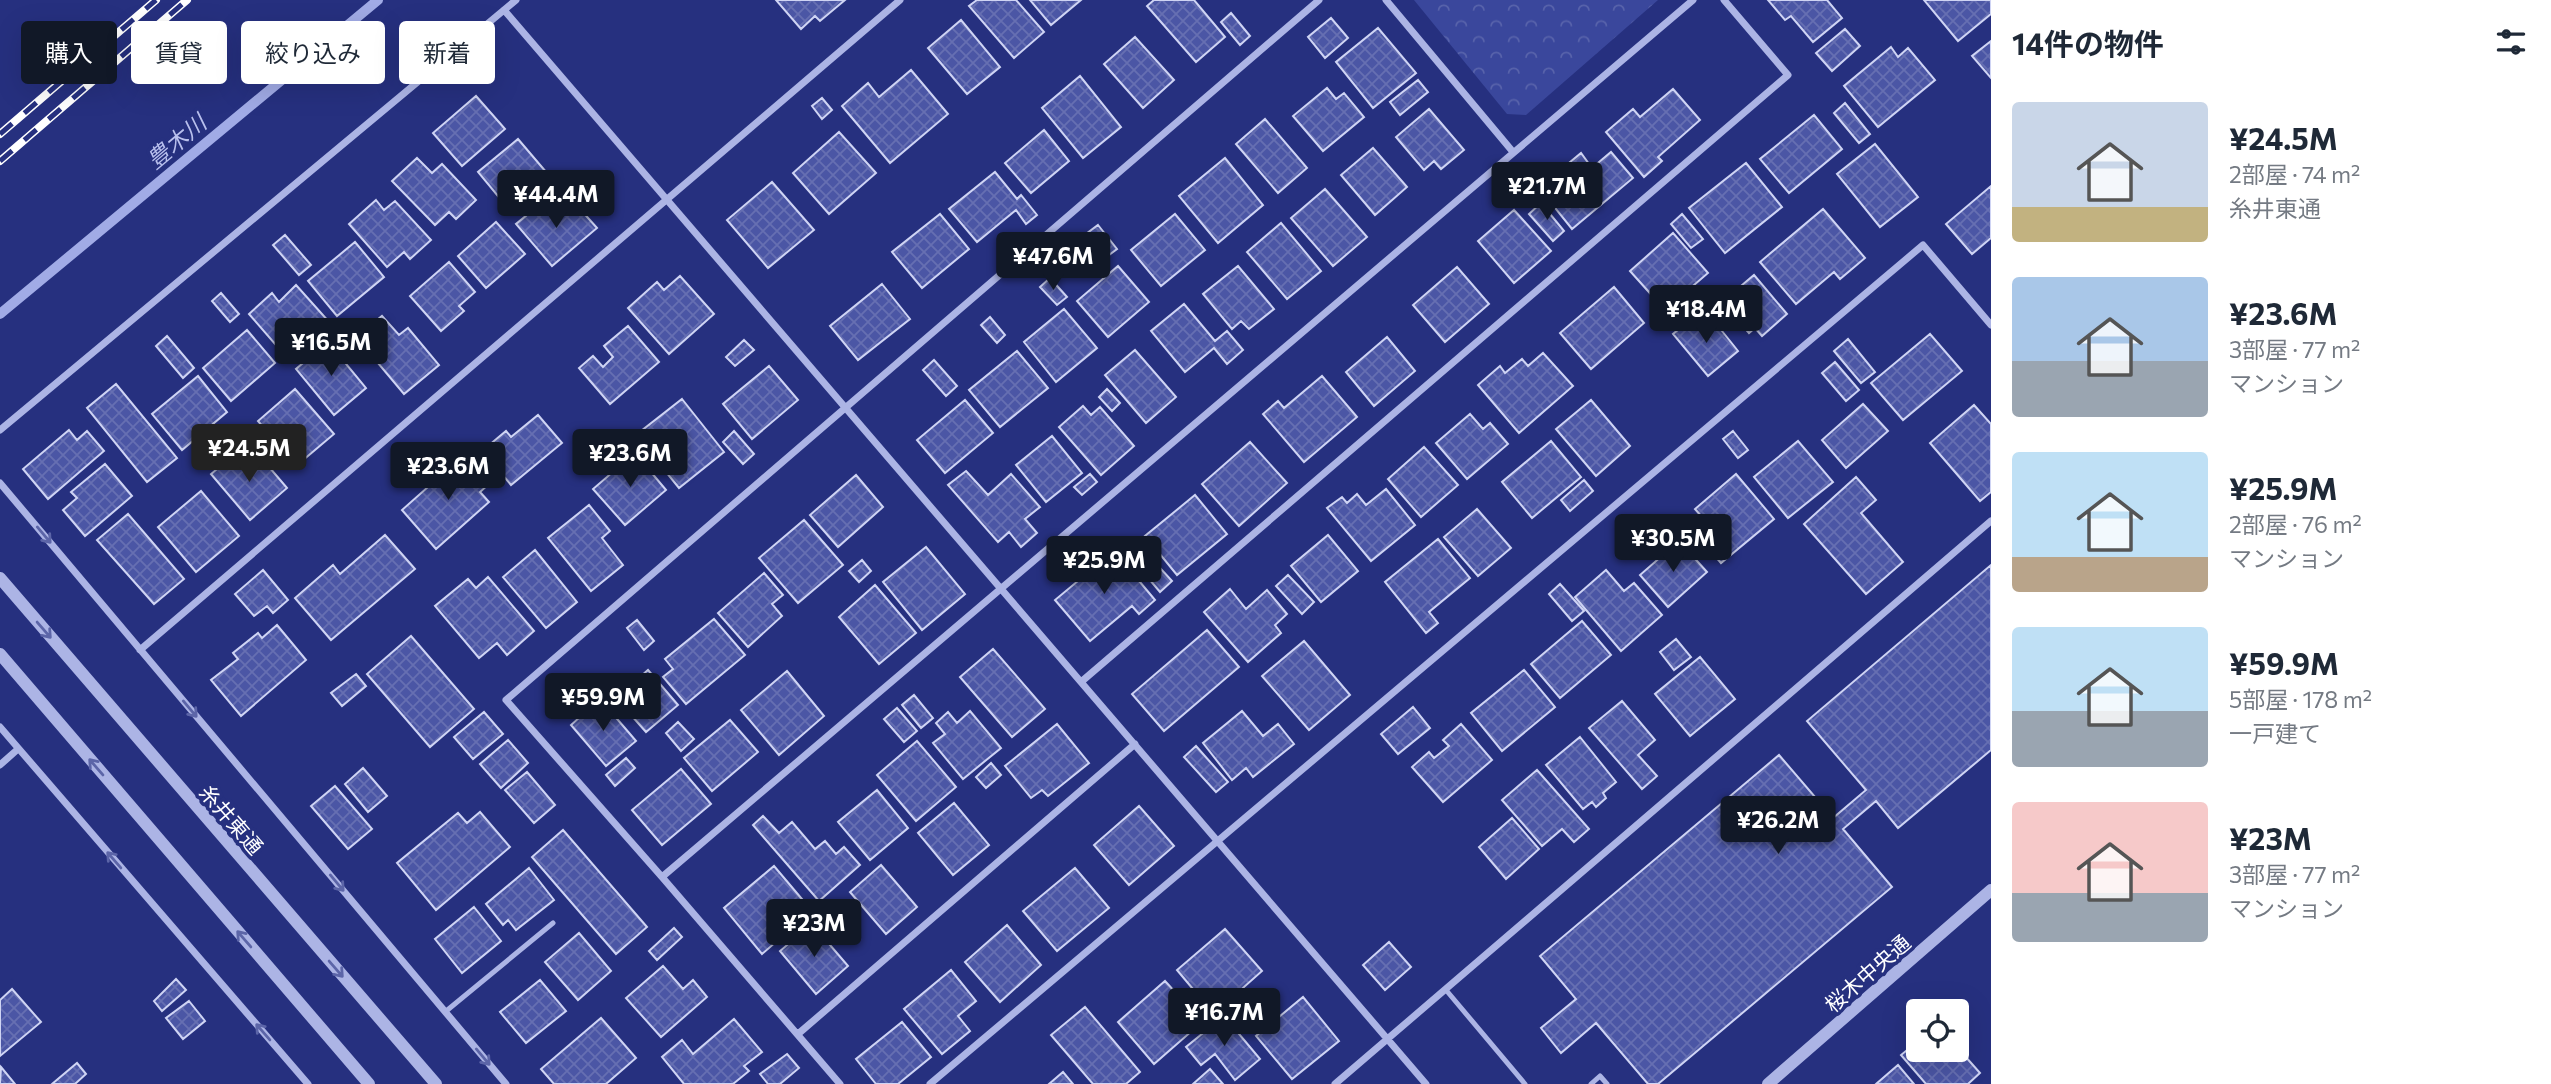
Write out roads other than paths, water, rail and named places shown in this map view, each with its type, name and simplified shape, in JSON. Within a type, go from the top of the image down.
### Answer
[{"type":"street","points":[[0,430],[516,0]]},
{"type":"street","points":[[140,650],[900,0]]},
{"type":"street","points":[[840,1084],[506,700],[1319,0]]},
{"type":"street","points":[[1386,0],[1513,152]]},
{"type":"street","points":[[662,877],[1693,0]]},
{"type":"street","points":[[1081,681],[1788,75],[1724,0]]},
{"type":"street","points":[[504,10],[1426,1084]]},
{"type":"street","points":[[930,1084],[1923,245],[1991,325]]},
{"type":"street","points":[[0,482],[506,1084]]},
{"type":"street","points":[[1335,1084],[1991,521]]},
{"type":"street","name":"糸井東通","points":[[0,578],[436,1084]]},
{"type":"street","points":[[0,654],[369,1084]]},
{"type":"street","points":[[0,727],[308,1084]]},
{"type":"street","points":[[797,1034],[1135,744]]},
{"type":"street","points":[[0,765],[18,749]]},
{"type":"street","name":"桜木中央通","points":[[1768,1084],[1991,890]]},
{"type":"lane","points":[[445,1012],[553,923]]},
{"type":"lane","points":[[1446,990],[1525,1084]]},
{"type":"lane","points":[[1591,1084],[1600,1076],[1607,1084]]},
{"type":"waterway","name":"豊木川","points":[[0,314],[378,0]]},
{"type":"railway","points":[[0,134],[156,0]]},
{"type":"railway","points":[[0,161],[187,0]]}]
